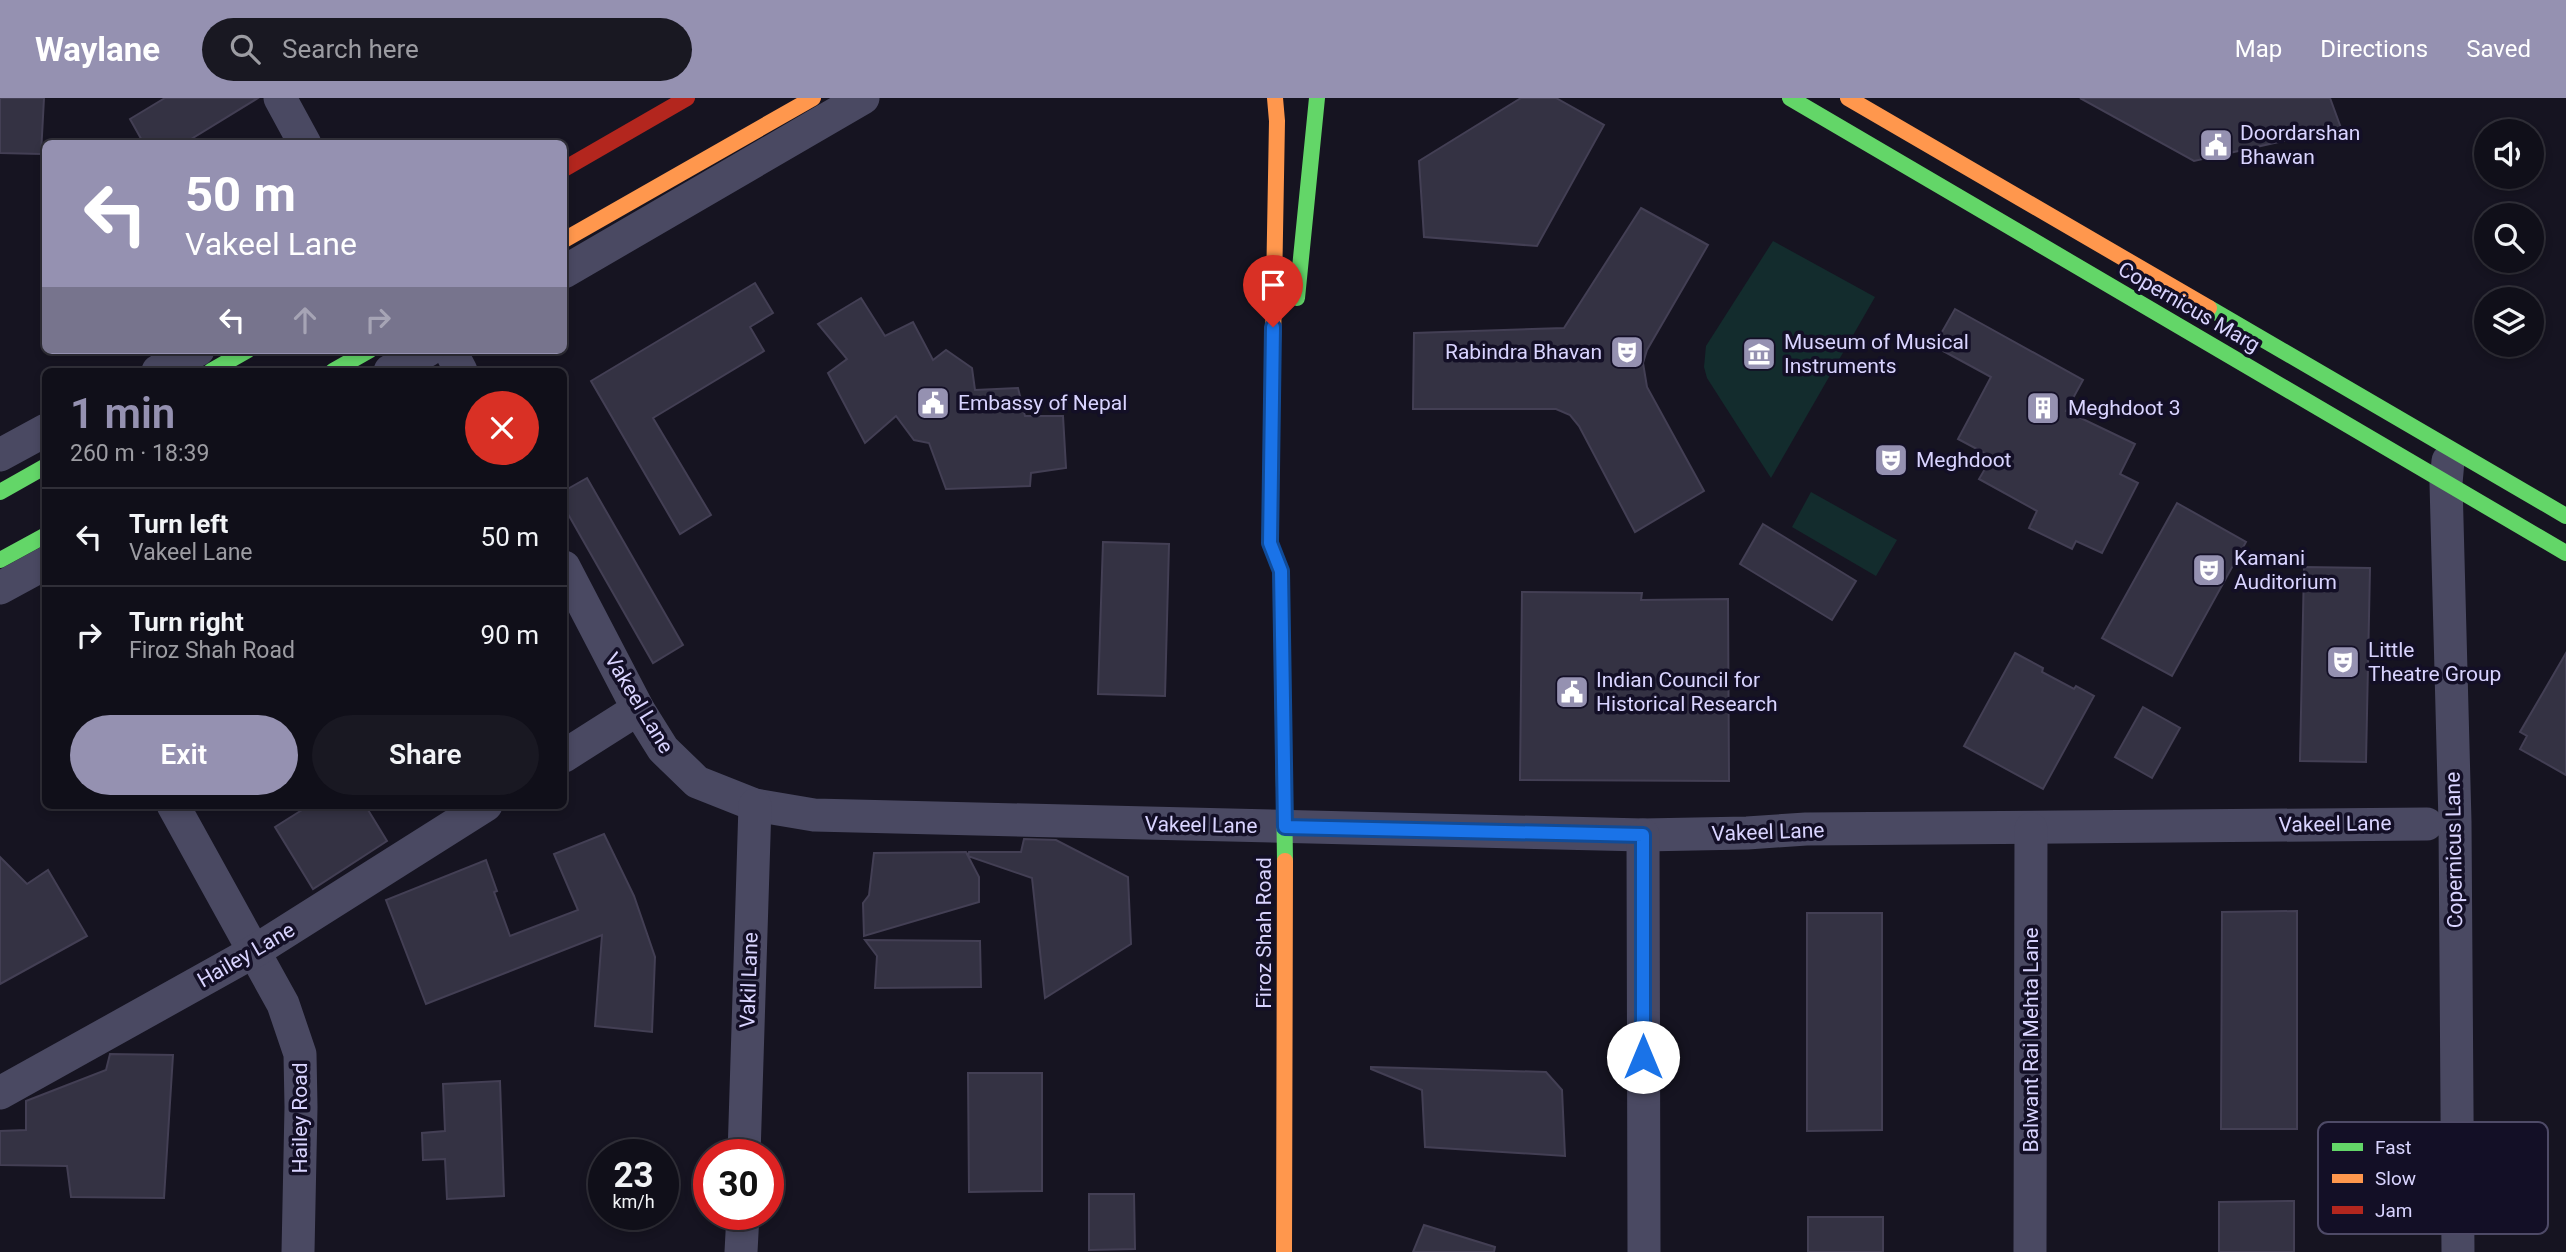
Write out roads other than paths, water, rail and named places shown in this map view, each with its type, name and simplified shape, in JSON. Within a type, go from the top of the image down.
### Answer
[{"type":"main road","points":[[567,167],[687,98]]},
{"type":"main road","points":[[567,238],[813,98]]},
{"type":"main road","name":"Firoz Shah Road","points":[[1275,98],[1277,121],[1270,543],[1281,571],[1285,827],[1284,1252]]},
{"type":"main road","points":[[1297,313],[1317,98]]},
{"type":"main road","name":"Copernicus Marg","points":[[1790,98],[2566,553]]},
{"type":"main road","name":"Copernicus Marg","points":[[1848,98],[2566,516]]},
{"type":"main road","points":[[216,368],[241,354]]},
{"type":"main road","points":[[338,368],[363,354]]},
{"type":"main road","points":[[0,492],[42,468]]},
{"type":"main road","name":"Firoz Shah Road","points":[[1281,571],[1293,547]]},
{"type":"street","points":[[280,98],[303,140]]},
{"type":"street","points":[[567,149],[659,98]]},
{"type":"street","points":[[567,270],[863,98]]},
{"type":"street","points":[[164,368],[190,354]]},
{"type":"street","points":[[395,368],[421,354]]},
{"type":"street","points":[[0,455],[42,432]]},
{"type":"street","name":"Copernicus Lane","points":[[2449,448],[2446,483],[2455,822],[2457,1122]]},
{"type":"street","points":[[0,588],[34,558]]},
{"type":"street","name":"Vakeel Lane","points":[[567,574],[638,709],[663,749],[697,782],[755,805],[814,815],[1643,835],[1806,829],[2427,824]]},
{"type":"street","points":[[567,754],[638,709]]},
{"type":"street","name":"Vakil Lane","points":[[745,1139],[755,805]]},
{"type":"street","name":"Hailey Road","points":[[175,809],[283,1004],[300,1054],[298,1252]]},
{"type":"street","name":"Hailey Lane","points":[[0,1093],[255,951],[480,809]]},
{"type":"street","name":"Balwant Rai Mehta Lane","points":[[2031,829],[2031,1252]]},
{"type":"street","points":[[1643,835],[1644,1252]]},
{"type":"street","points":[[741,1252],[742,1230]]},
{"type":"street","name":"Copernicus Lane","points":[[2458,1234],[2458,1252]]},
{"type":"place","name":"Doordarshan Bhawan","points":[[2216,145]]},
{"type":"place","name":"Rabindra Bhavan","points":[[1627,352]]},
{"type":"place","name":"Museum of Musical Instruments","points":[[1759,354]]},
{"type":"place","name":"Embassy of Nepal","points":[[933,403]]},
{"type":"place","name":"Meghdoot 3","points":[[2043,408]]},
{"type":"place","name":"Meghdoot","points":[[1891,460]]},
{"type":"place","name":"Kamani Auditorium","points":[[2209,570]]},
{"type":"place","name":"Little Theatre Group","points":[[2343,662]]},
{"type":"place","name":"Indian Council for Historical Research","points":[[1572,692]]}]
